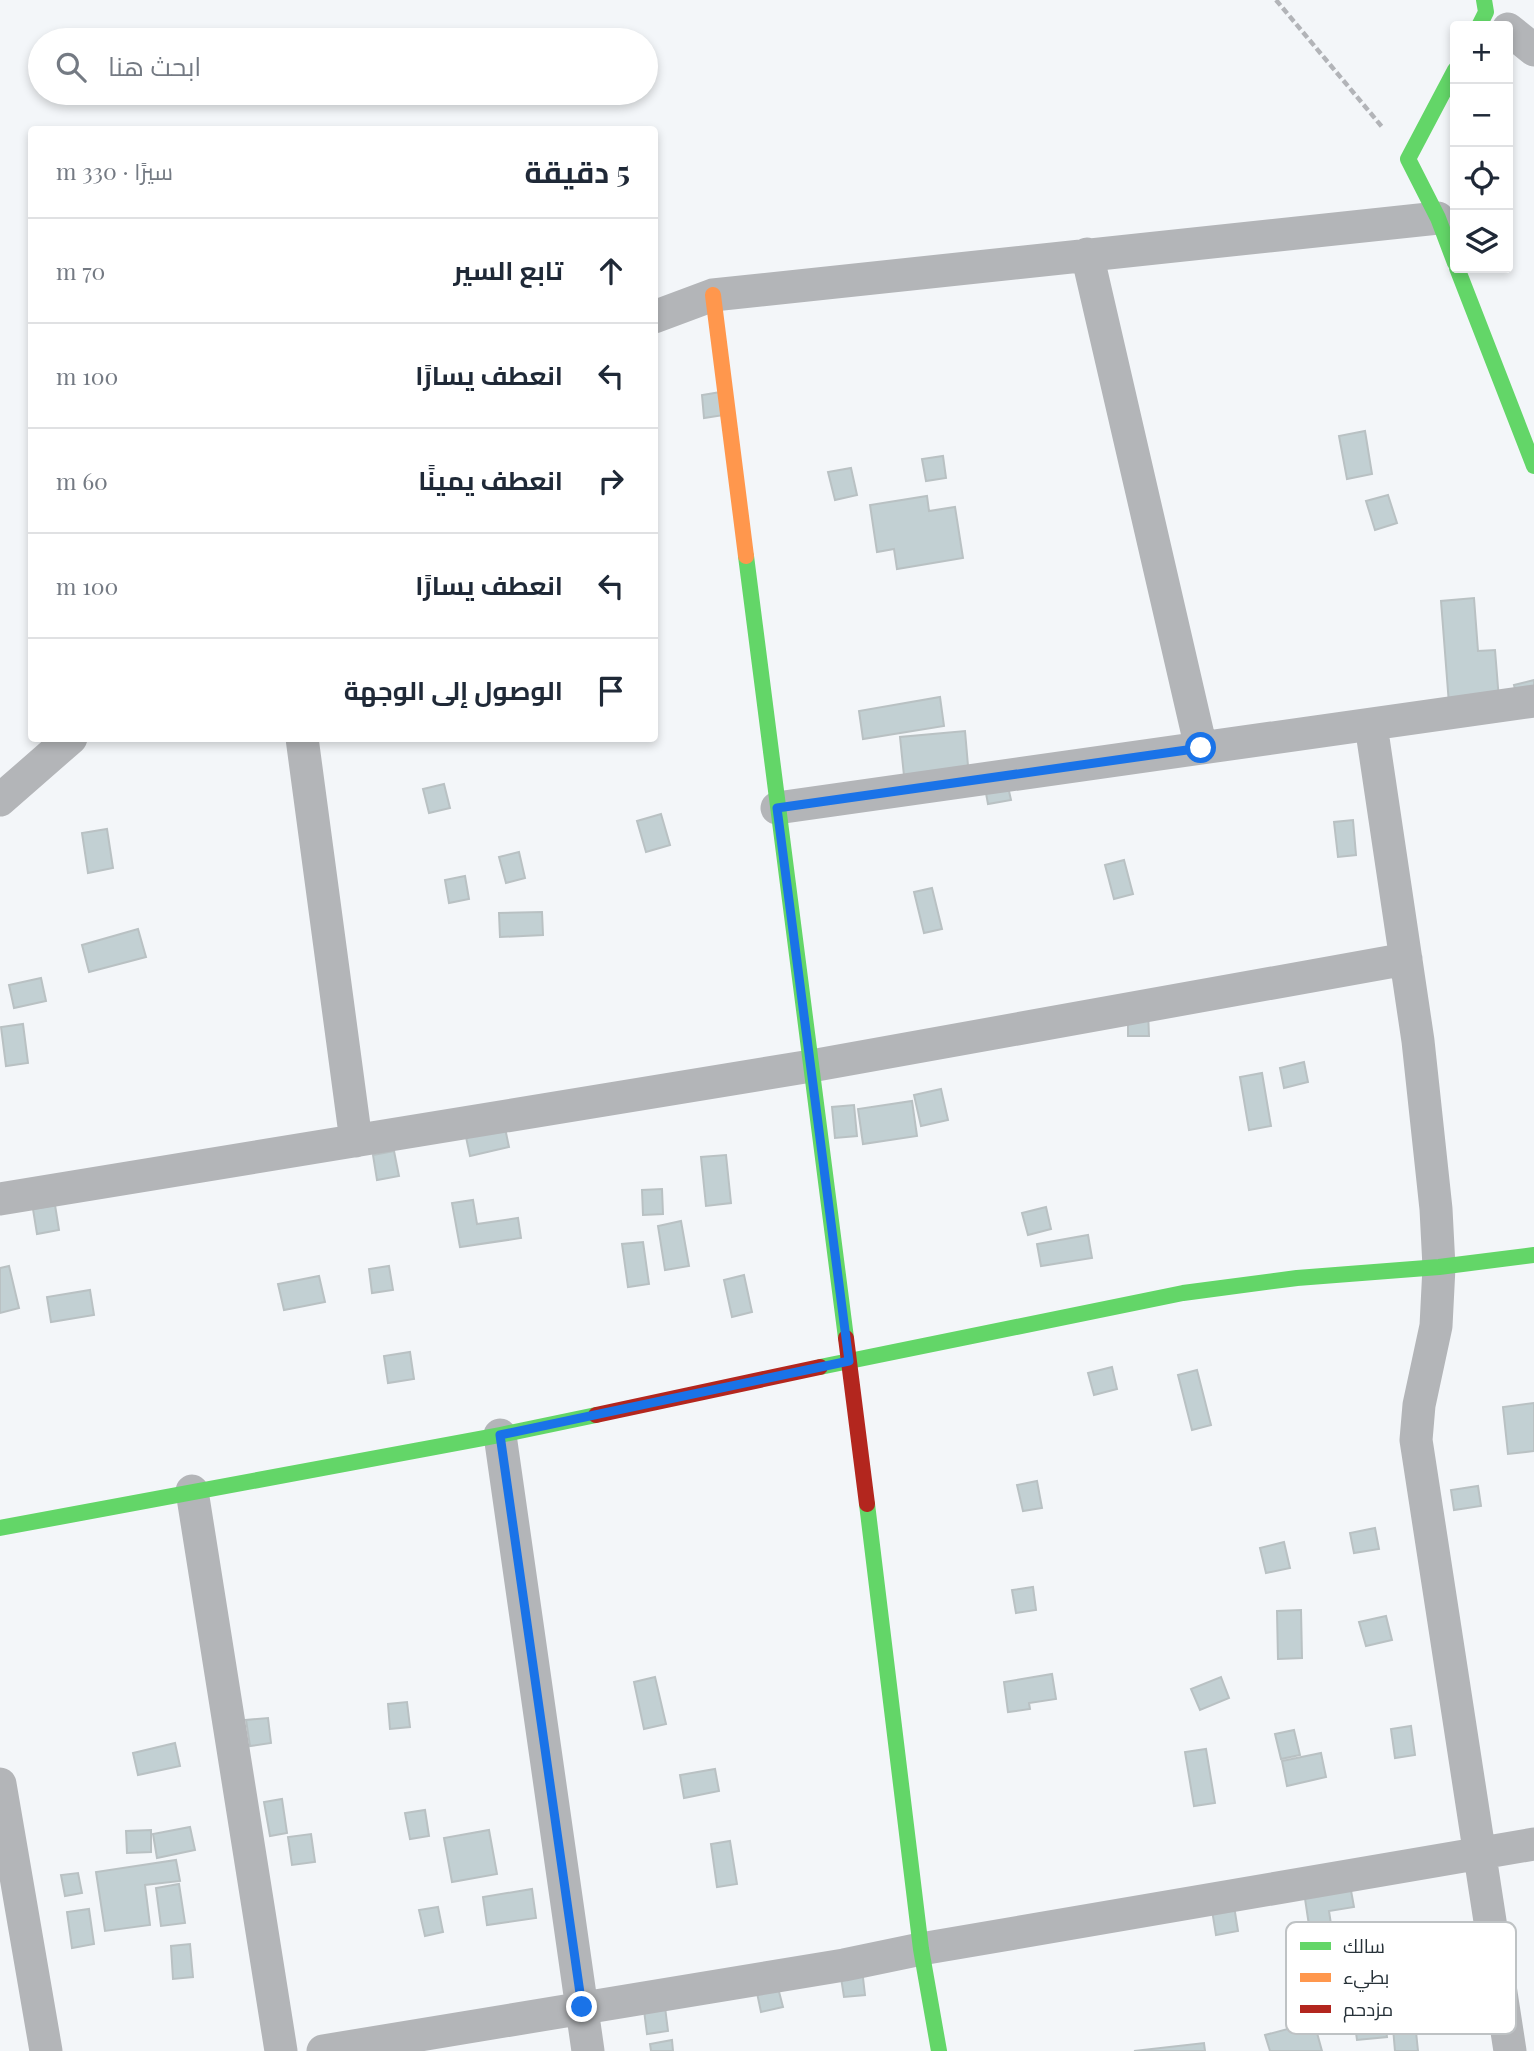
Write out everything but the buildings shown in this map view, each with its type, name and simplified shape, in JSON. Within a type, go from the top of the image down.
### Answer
[{"type":"street","points":[[1492,19],[1534,50]]},
{"type":"street","points":[[1450,79],[1408,159],[1438,218],[1450,249]]},
{"type":"street","points":[[658,316],[713,295],[1438,218]]},
{"type":"street","points":[[1087,254],[1201,748]]},
{"type":"street","points":[[1459,273],[1534,466]]},
{"type":"street","points":[[713,295],[921,1949],[939,2051]]},
{"type":"street","points":[[777,808],[1534,701]]},
{"type":"street","points":[[1371,725],[1418,1041],[1436,1209],[1439,1267],[1436,1326],[1419,1405],[1416,1440],[1490,1922]]},
{"type":"street","points":[[0,800],[66,742]]},
{"type":"street","points":[[303,742],[356,1141]]},
{"type":"street","points":[[0,1199],[811,1066],[1406,959]]},
{"type":"street","points":[[0,1528],[500,1435],[1183,1293],[1297,1278],[1439,1267],[1534,1255]]},
{"type":"street","points":[[500,1435],[588,2051]]},
{"type":"street","points":[[192,1491],[281,2051]]},
{"type":"street","points":[[0,1784],[46,2051]]},
{"type":"street","points":[[323,2051],[844,1965],[921,1949],[1534,1844]]},
{"type":"path","points":[[1276,0],[1408,159]]},
{"type":"traffic: fast","points":[[1482,21],[1486,12],[1484,0]]},
{"type":"traffic: fast","points":[[1450,79],[1408,159],[1438,218],[1450,250]]},
{"type":"traffic: fast","points":[[1459,273],[1534,466]]},
{"type":"traffic: fast","points":[[746,556],[846,1338]]},
{"type":"traffic: fast","points":[[820,1367],[1183,1293],[1297,1278],[1439,1267],[1534,1255]]},
{"type":"traffic: fast","points":[[0,1528],[596,1415]]},
{"type":"traffic: fast","points":[[867,1504],[921,1949],[939,2051]]},
{"type":"traffic: slow","points":[[713,295],[746,556]]},
{"type":"traffic: jam","points":[[846,1338],[867,1504]]},
{"type":"traffic: jam","points":[[596,1415],[820,1367]]},
{"type":"route","points":[[582,2007],[500,1435],[849,1361],[777,808],[1201,748]]}]
